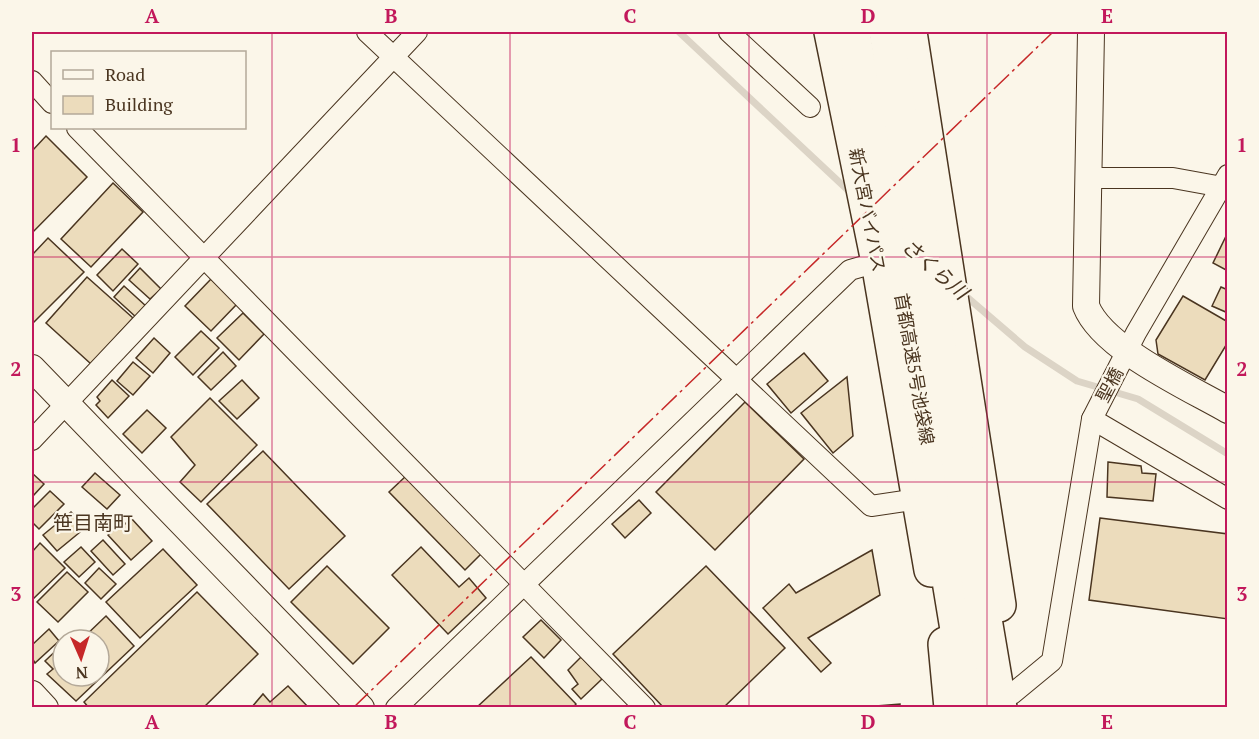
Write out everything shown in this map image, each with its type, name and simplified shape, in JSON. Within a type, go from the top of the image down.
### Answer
[{"type":"highway","name":"新大宮バイパス","points":[[831,32],[878,262],[956,708]]},
{"type":"highway","name":"首都高速5号池袋線","points":[[854,32],[909,338],[970,708]]},
{"type":"highway","name":"首都高速5号池袋線","points":[[886,32],[1009,703]]},
{"type":"highway","points":[[910,32],[952,300],[1009,703]]},
{"type":"highway","points":[[945,644],[951,708]]},
{"type":"street","points":[[367,32],[871,506],[918,499]]},
{"type":"street","points":[[32,440],[417,32]]},
{"type":"street","points":[[729,32],[810,107]]},
{"type":"street","points":[[1091,32],[1086,306],[1101,331],[1127,351],[1227,410]]},
{"type":"street","points":[[32,81],[51,102]]},
{"type":"street","points":[[78,129],[645,708]]},
{"type":"street","points":[[1087,178],[1173,178],[1226,183]]},
{"type":"street","name":"聖橋","points":[[1009,703],[1052,661],[1096,411],[1127,351],[1226,183]]},
{"type":"street","points":[[396,708],[850,270],[878,262]]},
{"type":"street","points":[[32,368],[361,708]]},
{"type":"street","points":[[1096,411],[1227,499]]},
{"type":"street","points":[[32,694],[45,708]]},
{"type":"building","points":[[46,136],[87,177],[32,233],[32,151]]},
{"type":"building","points":[[113,183],[143,212],[91,267],[61,239]]},
{"type":"building","points":[[1228,232],[1228,271],[1213,263]]},
{"type":"building","points":[[48,238],[84,272],[32,324],[32,255]]},
{"type":"building","points":[[122,249],[138,264],[113,291],[97,275]]},
{"type":"building","points":[[140,268],[161,289],[150,299],[129,280]]},
{"type":"building","points":[[87,277],[133,318],[91,364],[46,323]]},
{"type":"building","points":[[211,279],[237,304],[211,331],[185,306]]},
{"type":"building","points":[[124,286],[147,307],[137,318],[114,297]]},
{"type":"building","points":[[1221,287],[1228,290],[1228,313],[1212,306]]},
{"type":"building","points":[[1183,296],[1228,322],[1228,342],[1205,380],[1158,354],[1156,340]]},
{"type":"building","points":[[243,313],[264,334],[239,360],[217,338]]},
{"type":"building","points":[[201,331],[219,348],[193,375],[175,357]]},
{"type":"building","points":[[154,338],[170,353],[153,373],[136,358]]},
{"type":"building","points":[[223,352],[236,366],[211,390],[198,377]]},
{"type":"building","points":[[804,353],[828,381],[791,413],[767,384]]},
{"type":"building","points":[[133,362],[150,376],[133,395],[117,381]]},
{"type":"building","points":[[847,377],[853,436],[833,453],[801,413]]},
{"type":"building","points":[[112,380],[129,396],[108,418],[96,405],[100,401],[97,397]]},
{"type":"building","points":[[242,380],[259,398],[237,419],[219,401]]},
{"type":"building","points":[[210,398],[257,445],[201,502],[180,482],[195,465],[171,437]]},
{"type":"building","points":[[745,402],[804,459],[715,550],[656,492]]},
{"type":"building","points":[[147,410],[166,428],[142,453],[123,434]]},
{"type":"building","points":[[263,451],[345,536],[289,589],[207,504]]},
{"type":"building","points":[[1108,462],[1141,466],[1142,473],[1156,474],[1153,501],[1107,497]]},
{"type":"building","points":[[32,473],[44,484],[32,497]]},
{"type":"building","points":[[95,473],[120,495],[107,509],[82,487]]},
{"type":"building","points":[[406,476],[482,553],[465,570],[389,492]]},
{"type":"building","points":[[50,491],[64,504],[39,529],[32,522],[32,509]]},
{"type":"building","points":[[639,500],[651,513],[625,538],[612,524]]},
{"type":"building","points":[[71,512],[85,528],[57,551],[43,535]]},
{"type":"building","points":[[131,518],[152,541],[131,560],[108,535],[119,525],[122,527]]},
{"type":"building","points":[[1100,518],[1228,534],[1228,619],[1089,600]]},
{"type":"building","points":[[103,540],[125,564],[113,575],[91,551]]},
{"type":"building","points":[[40,543],[65,568],[32,600],[32,552]]},
{"type":"building","points":[[81,547],[95,562],[79,577],[64,562]]},
{"type":"building","points":[[421,547],[459,587],[469,578],[486,598],[448,634],[392,575]]},
{"type":"building","points":[[163,549],[197,585],[140,638],[106,602]]},
{"type":"building","points":[[872,550],[880,595],[808,638],[831,663],[821,672],[763,608],[789,584],[796,593]]},
{"type":"building","points":[[327,566],[389,628],[353,664],[291,602]]},
{"type":"building","points":[[706,566],[785,648],[723,708],[664,708],[613,654]]},
{"type":"building","points":[[99,568],[116,584],[101,599],[85,583]]},
{"type":"building","points":[[67,572],[88,592],[58,622],[37,602]]},
{"type":"building","points":[[197,592],[258,654],[203,708],[89,708],[84,702],[98,688],[111,688],[111,676]]},
{"type":"building","points":[[106,616],[134,646],[111,668],[111,628],[94,628]]},
{"type":"building","points":[[541,620],[561,640],[544,658],[523,637]]},
{"type":"building","points":[[49,629],[51,631],[51,648],[35,663],[32,658],[32,645]]},
{"type":"building","points":[[51,655],[51,667],[45,661]]},
{"type":"building","points":[[531,657],[576,704],[573,708],[476,708]]},
{"type":"building","points":[[581,657],[602,679],[581,699],[572,689],[578,684],[568,670]]},
{"type":"building","points":[[288,686],[309,708],[251,708],[263,694],[270,702]]},
{"type":"building","points":[[62,688],[90,688],[76,701]]},
{"type":"building","points":[[900,704],[900,708],[851,708]]},
{"type":"waterway","name":"さくら川","points":[[679,32],[852,194]]},
{"type":"waterway","name":"さくら川","points":[[961,292],[1025,347],[1077,381],[1138,399],[1228,454]]},
{"type":"power","points":[[353,708],[1053,32]]},
{"type":"district","name":"笹目南町","points":[[93,523]]}]
